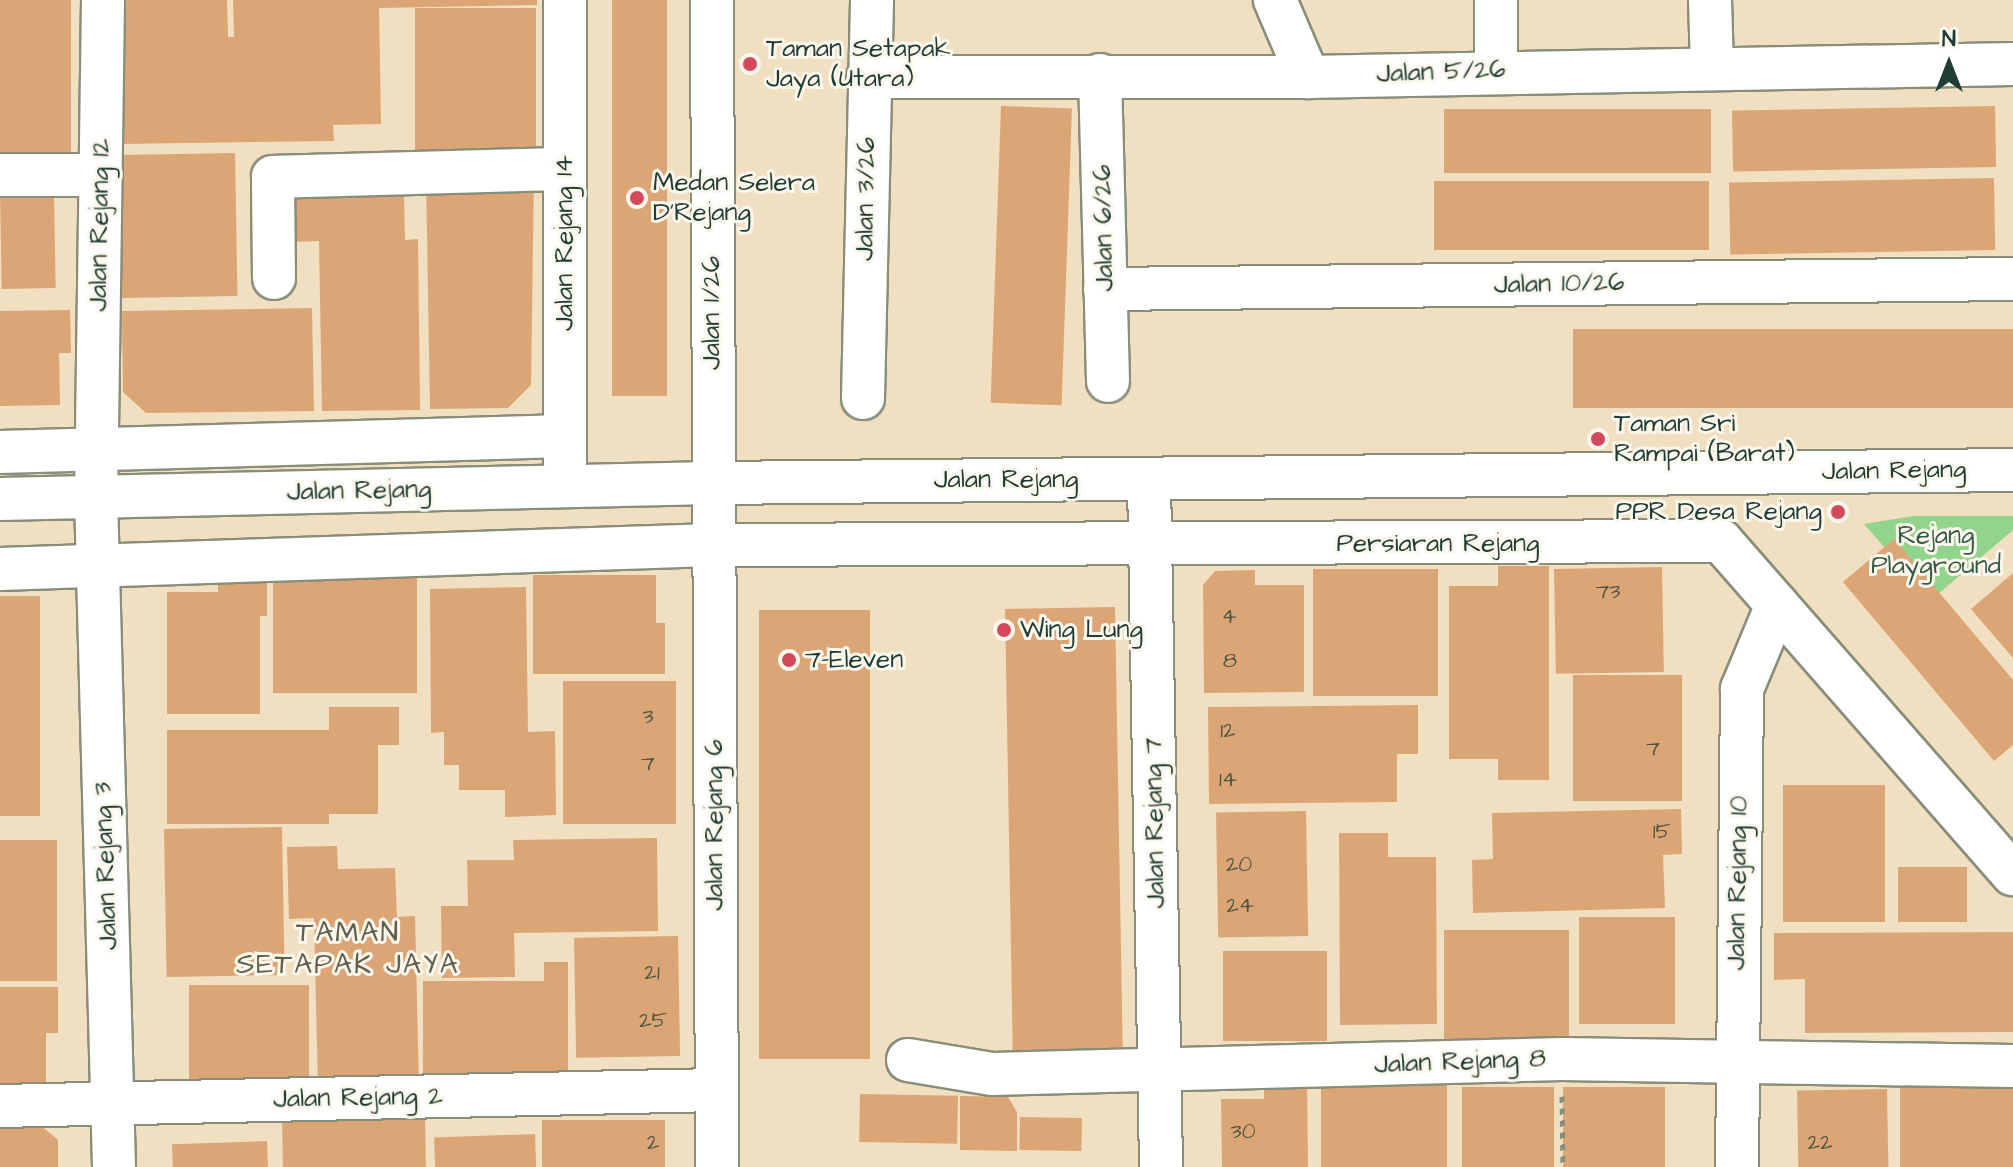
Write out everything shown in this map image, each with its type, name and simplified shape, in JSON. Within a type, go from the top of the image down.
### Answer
[{"type":"street","name":"Jalan Rejang 12","points":[[96,497],[103,0]]},
{"type":"street","name":"Jalan Rejang 14","points":[[565,0],[565,486]]},
{"type":"street","name":"Jalan 1/26","points":[[712,0],[712,483]]},
{"type":"street","name":"Jalan 3/26","points":[[863,398],[872,0]]},
{"type":"street","points":[[1275,0],[1308,77]]},
{"type":"street","points":[[1496,0],[1496,70]]},
{"type":"street","points":[[1710,0],[1712,68]]},
{"type":"street","name":"Jalan 5/26","points":[[868,77],[1308,77],[1496,70],[2013,64]]},
{"type":"street","name":"Jalan 6/26","points":[[1100,75],[1108,381]]},
{"type":"street","points":[[274,278],[273,177],[565,169]]},
{"type":"street","points":[[0,175],[101,175]]},
{"type":"street","name":"Jalan 10/26","points":[[1105,289],[2013,279]]},
{"type":"street","points":[[0,452],[565,436]]},
{"type":"street","name":"Jalan Rejang","points":[[0,499],[712,483],[2013,470]]},
{"type":"street","name":"Jalan Rejang 7","points":[[1149,479],[1161,1167]]},
{"type":"street","name":"Jalan Rejang 6","points":[[712,483],[717,1167]]},
{"type":"street","name":"Jalan Rejang 3","points":[[96,497],[114,1167]]},
{"type":"street","name":"Persiaran Rejang","points":[[0,569],[713,545],[1150,546],[1721,541],[2013,874]]},
{"type":"street","name":"Jalan Rejang 10","points":[[1737,1167],[1734,1058],[1742,689],[1777,605]]},
{"type":"street","name":"Jalan Rejang 8","points":[[908,1060],[992,1074],[1562,1059],[1734,1058],[2013,1066]]},
{"type":"street","name":"Jalan Rejang 2","points":[[0,1106],[716,1090]]},
{"type":"path","points":[[1562,1059],[1563,1167]]},
{"type":"green space","name":"Rejang Playground","points":[[1913,516],[2013,516],[2013,530],[1931,600],[1864,524]]},
{"type":"building","points":[[0,0],[71,0],[71,157],[0,157]]},
{"type":"building","points":[[117,0],[227,0],[228,37],[234,37],[233,0],[537,0],[537,5],[379,8],[381,124],[333,125],[334,141],[119,144]]},
{"type":"building","name":"Medan Selera D'Rejang","points":[[612,0],[667,0],[667,396],[612,396]]},
{"type":"building","points":[[415,8],[536,8],[536,151],[415,151]]},
{"type":"building","points":[[1001,106],[1072,108],[1062,405],[991,403]]},
{"type":"building","points":[[1995,106],[1996,167],[1733,172],[1732,111]]},
{"type":"building","points":[[1444,109],[1711,109],[1711,173],[1444,173]]},
{"type":"building","points":[[235,153],[237,296],[122,298],[119,155]]},
{"type":"building","points":[[534,175],[531,385],[508,408],[430,409],[426,177]]},
{"type":"building","points":[[1994,178],[1995,250],[1730,255],[1729,183]]},
{"type":"building","points":[[1434,181],[1709,181],[1709,250],[1434,250]]},
{"type":"building","points":[[54,192],[56,288],[2,289],[0,193]]},
{"type":"building","points":[[404,192],[405,240],[418,239],[420,410],[322,411],[319,241],[289,242],[288,194]]},
{"type":"building","points":[[312,308],[314,411],[146,413],[123,392],[122,311]]},
{"type":"building","points":[[70,310],[71,353],[59,353],[60,405],[0,406],[0,311]]},
{"type":"building","points":[[1573,329],[2013,329],[2013,408],[1573,408]]},
{"type":"building","points":[[1894,539],[2013,680],[2013,745],[1994,761],[1843,582]]},
{"type":"building","points":[[1498,566],[1549,566],[1549,780],[1498,780],[1498,759],[1449,759],[1449,586],[1498,586]]},
{"type":"building","points":[[1662,567],[1664,672],[1556,674],[1554,569]]},
{"type":"building","points":[[1313,569],[1438,569],[1438,696],[1313,696]]},
{"type":"building","points":[[1255,570],[1255,585],[1304,585],[1304,692],[1204,693],[1203,585],[1215,571]]},
{"type":"building","points":[[2013,573],[2013,658],[1971,609]]},
{"type":"building","points":[[273,574],[417,574],[417,693],[273,693]]},
{"type":"building","points":[[533,575],[656,575],[656,623],[665,623],[665,674],[533,674]]},
{"type":"building","points":[[218,577],[267,577],[267,616],[260,616],[260,714],[167,714],[167,592],[218,592]]},
{"type":"building","points":[[526,587],[528,732],[555,731],[556,815],[505,817],[505,790],[459,790],[459,765],[444,765],[444,732],[431,733],[430,589]]},
{"type":"building","points":[[0,596],[40,596],[40,816],[0,816]]},
{"type":"building","points":[[1115,607],[1123,1049],[1013,1051],[1005,609]]},
{"type":"building","points":[[759,610],[870,610],[870,1059],[759,1059]]},
{"type":"building","points":[[1573,675],[1682,675],[1682,801],[1573,801]]},
{"type":"building","points":[[563,681],[676,681],[676,824],[563,824]]},
{"type":"building","points":[[1418,705],[1418,754],[1397,754],[1397,802],[1209,804],[1208,707]]},
{"type":"building","points":[[329,707],[399,707],[399,745],[378,745],[378,814],[329,814],[329,824],[167,824],[167,730],[329,730]]},
{"type":"building","points":[[1783,785],[1885,785],[1885,922],[1783,922]]},
{"type":"building","points":[[1681,809],[1682,854],[1663,855],[1665,908],[1473,913],[1472,860],[1493,859],[1492,813]]},
{"type":"building","points":[[1306,811],[1308,936],[1218,938],[1216,813]]},
{"type":"building","points":[[282,827],[285,975],[167,977],[164,829]]},
{"type":"building","points":[[1339,833],[1388,833],[1388,857],[1436,857],[1437,1024],[1340,1025]]},
{"type":"building","points":[[657,838],[658,931],[514,933],[515,977],[442,978],[441,906],[468,906],[467,860],[514,860],[513,840]]},
{"type":"building","points":[[0,840],[57,840],[57,981],[0,981]]},
{"type":"building","points":[[337,846],[338,869],[395,868],[397,917],[415,916],[419,1087],[318,1088],[314,918],[289,919],[287,847]]},
{"type":"building","points":[[1898,867],[1967,867],[1967,922],[1898,922]]},
{"type":"building","points":[[1579,917],[1675,917],[1675,1024],[1579,1024]]},
{"type":"building","points":[[1444,930],[1569,930],[1569,1043],[1444,1043]]},
{"type":"building","points":[[2013,932],[2013,1032],[1805,1033],[1805,979],[1774,980],[1774,933]]},
{"type":"building","points":[[678,936],[680,1056],[576,1058],[574,938]]},
{"type":"building","points":[[1223,951],[1327,951],[1327,1041],[1223,1041]]},
{"type":"building","points":[[544,962],[568,962],[568,1087],[423,1087],[423,981],[544,981]]},
{"type":"building","points":[[189,985],[309,985],[309,1088],[189,1088]]},
{"type":"building","points":[[0,987],[58,987],[58,1033],[46,1033],[46,1092],[0,1092]]},
{"type":"building","points":[[1900,1072],[2013,1072],[2013,1167],[1900,1167]]},
{"type":"building","points":[[1321,1081],[1447,1081],[1447,1167],[1321,1167]]},
{"type":"building","points":[[1307,1082],[1308,1167],[1222,1167],[1221,1099],[1264,1099],[1264,1084]]},
{"type":"building","points":[[1462,1087],[1554,1087],[1554,1167],[1462,1167]]},
{"type":"building","points":[[1563,1087],[1665,1087],[1665,1167],[1563,1167]]},
{"type":"building","points":[[1887,1089],[1888,1167],[1798,1167],[1797,1091]]},
{"type":"building","points":[[860,1094],[958,1096],[957,1144],[859,1142]]},
{"type":"building","points":[[960,1096],[1008,1097],[1017,1112],[1017,1151],[960,1150]]},
{"type":"building","points":[[425,1115],[426,1167],[283,1167],[282,1117]]},
{"type":"building","points":[[1020,1117],[1082,1118],[1081,1151],[1019,1150]]},
{"type":"building","points":[[542,1120],[665,1120],[665,1167],[542,1167]]},
{"type":"building","points":[[0,1124],[39,1124],[58,1140],[58,1167],[0,1167]]},
{"type":"building","points":[[535,1134],[536,1167],[435,1167],[434,1138]]},
{"type":"building","points":[[267,1141],[268,1167],[173,1167],[172,1144]]},
{"type":"place","name":"Taman Setapak Jaya (Utara)","points":[[750,64]]},
{"type":"place","name":"Medan Selera D'Rejang","points":[[637,198]]},
{"type":"place","name":"Taman Sri Rampai (Barat)","points":[[1598,439]]},
{"type":"place","name":"PPR Desa Rejang","points":[[1838,512]]},
{"type":"place","name":"Wing Lung","points":[[1004,630]]},
{"type":"place","name":"7-Eleven","points":[[789,660]]},
{"type":"district","name":"TAMAN SETAPAK JAYA","points":[[348,949]]}]
